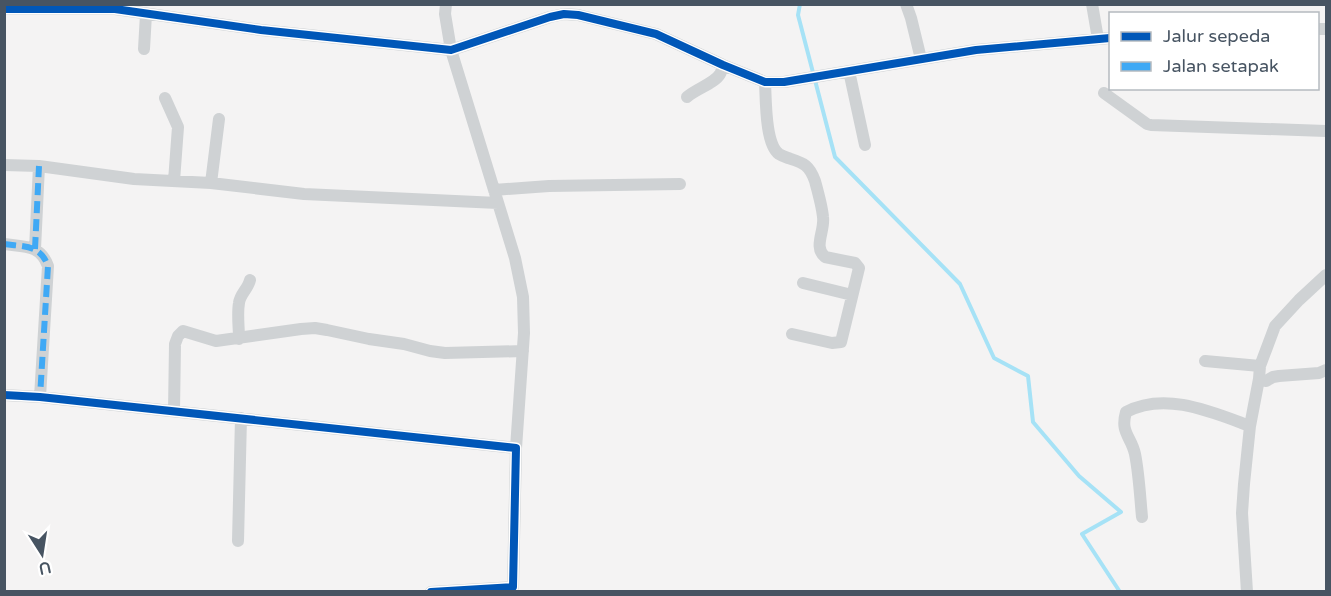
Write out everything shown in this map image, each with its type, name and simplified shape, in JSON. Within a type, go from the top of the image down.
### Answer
[{"type":"street","points":[[431,591],[513,589],[516,448],[524,333],[523,297],[515,258],[451,50],[445,15],[446,4]]},
{"type":"street","points":[[906,4],[921,59]]},
{"type":"street","points":[[4,9],[115,9],[261,30],[451,50],[563,9],[578,15],[656,34],[765,82],[784,82],[976,50],[1104,38],[1092,4]]},
{"type":"street","points":[[144,49],[146,14]]},
{"type":"street","points":[[687,97],[715,80],[723,65]]},
{"type":"street","points":[[849,71],[865,145]]},
{"type":"street","points":[[765,82],[769,137],[773,147],[779,154],[803,162],[814,180],[824,218],[819,247],[822,255],[855,263],[860,268],[841,342],[832,343],[792,334]]},
{"type":"street","points":[[1104,93],[1151,125],[1326,131]]},
{"type":"street","points":[[165,98],[178,127],[174,181]]},
{"type":"street","points":[[211,183],[219,119]]},
{"type":"street","points":[[4,165],[39,166],[134,179],[211,183],[304,194],[498,203]]},
{"type":"street","points":[[35,249],[39,166]]},
{"type":"street","points":[[494,190],[549,186],[680,184]]},
{"type":"street","points":[[4,244],[35,249],[45,258],[48,266],[40,397]]},
{"type":"street","points":[[1247,591],[1242,513],[1250,426],[1260,366],[1275,326],[1326,274]]},
{"type":"street","points":[[239,339],[238,303],[249,287],[250,280]]},
{"type":"street","points":[[803,283],[852,295]]},
{"type":"street","points":[[174,411],[175,344],[183,331],[216,341],[315,328],[404,344],[429,351],[462,353],[523,351]]},
{"type":"street","points":[[1205,361],[1260,366]]},
{"type":"street","points":[[1259,379],[1264,381],[1279,376],[1319,373],[1326,370]]},
{"type":"street","points":[[4,395],[516,448]]},
{"type":"street","points":[[1142,516],[1134,450],[1126,434],[1124,421],[1126,412],[1149,405],[1188,405],[1250,426]]},
{"type":"street","points":[[238,541],[242,418]]},
{"type":"waterway","points":[[800,4],[798,15],[835,157],[960,284],[994,358],[1028,376],[1033,422],[1079,476],[1121,512],[1082,534],[1120,592]]},
{"type":"marked path","points":[[35,249],[39,166]]},
{"type":"marked path","points":[[4,244],[25,246],[36,250],[48,266],[40,397]]},
{"type":"cycle path","points":[[4,9],[115,9],[261,30],[451,50],[550,17],[564,14],[578,15],[656,34],[765,82],[784,82],[976,50],[1109,38]]},
{"type":"cycle path","points":[[4,395],[516,448],[513,587],[431,592]]}]
